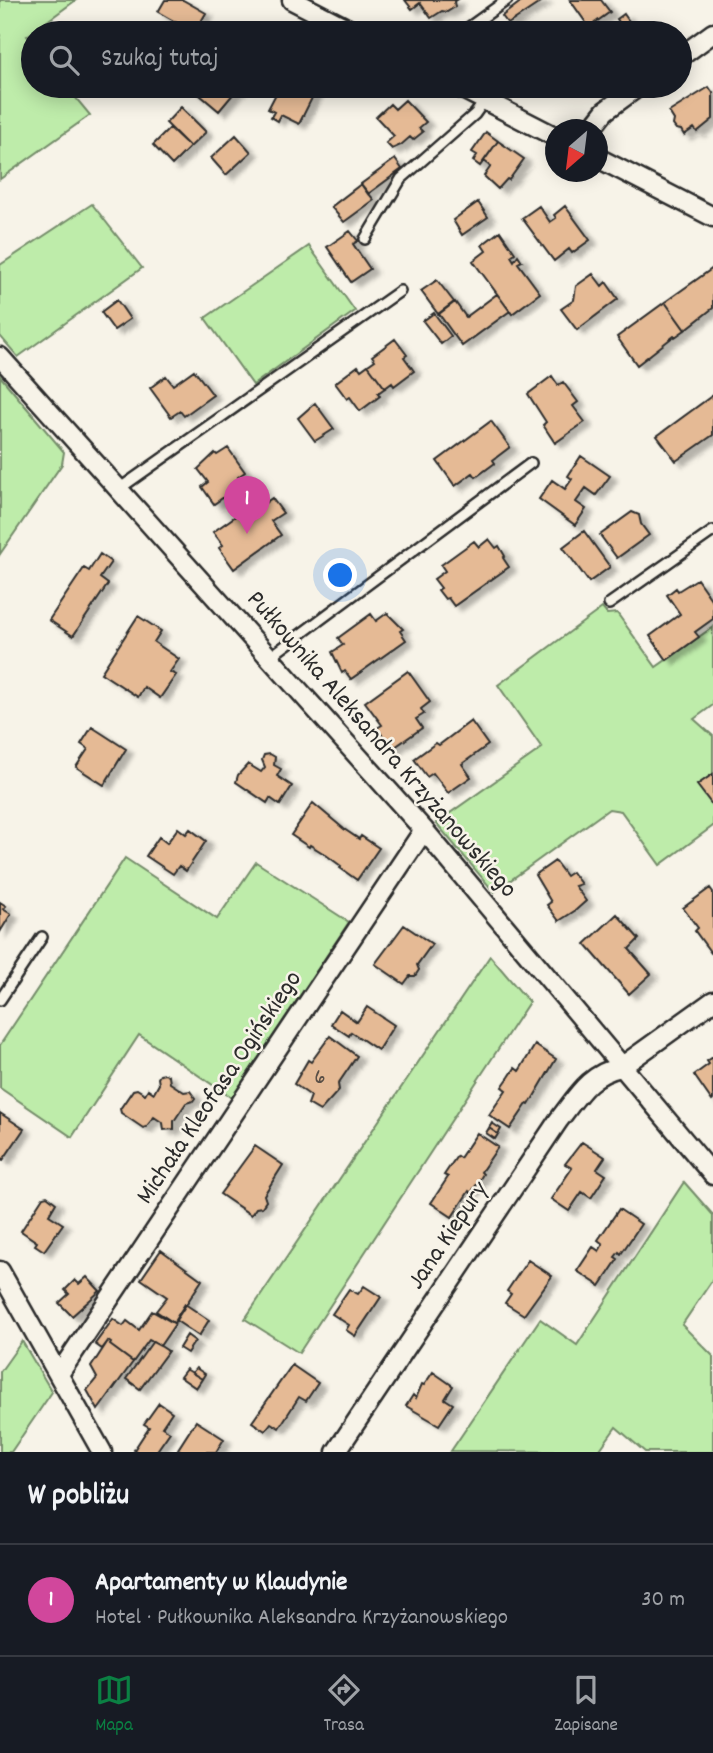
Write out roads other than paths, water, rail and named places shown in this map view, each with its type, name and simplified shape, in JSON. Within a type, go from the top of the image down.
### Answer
[{"type":"street","points":[[292,0],[333,21]]},
{"type":"street","points":[[692,48],[713,33]]},
{"type":"street","points":[[481,98],[545,131]]},
{"type":"street","points":[[599,119],[623,98]]},
{"type":"street","points":[[608,164],[713,217]]},
{"type":"street","name":"Pułkownika Aleksandra Krzyżanowskiego","points":[[0,357],[424,830],[713,1175]]},
{"type":"street","name":"Michała Kleofasa Ogińskiego","points":[[59,1374],[424,830]]},
{"type":"street","name":"Jana Kiepury","points":[[336,1452],[558,1121],[589,1082],[605,1070],[621,1067],[713,1000]]},
{"type":"street","points":[[0,1271],[102,1452]]},
{"type":"lane","points":[[478,21],[507,0]]},
{"type":"lane","points":[[365,239],[401,180],[475,114],[485,100]]},
{"type":"lane","points":[[120,489],[400,291]]},
{"type":"lane","points":[[270,657],[531,463]]},
{"type":"lane","points":[[609,604],[713,531]]},
{"type":"lane","points":[[0,1000],[42,937]]},
{"type":"place","name":"Apartamenty w Klaudynie","points":[[247,534]]}]
